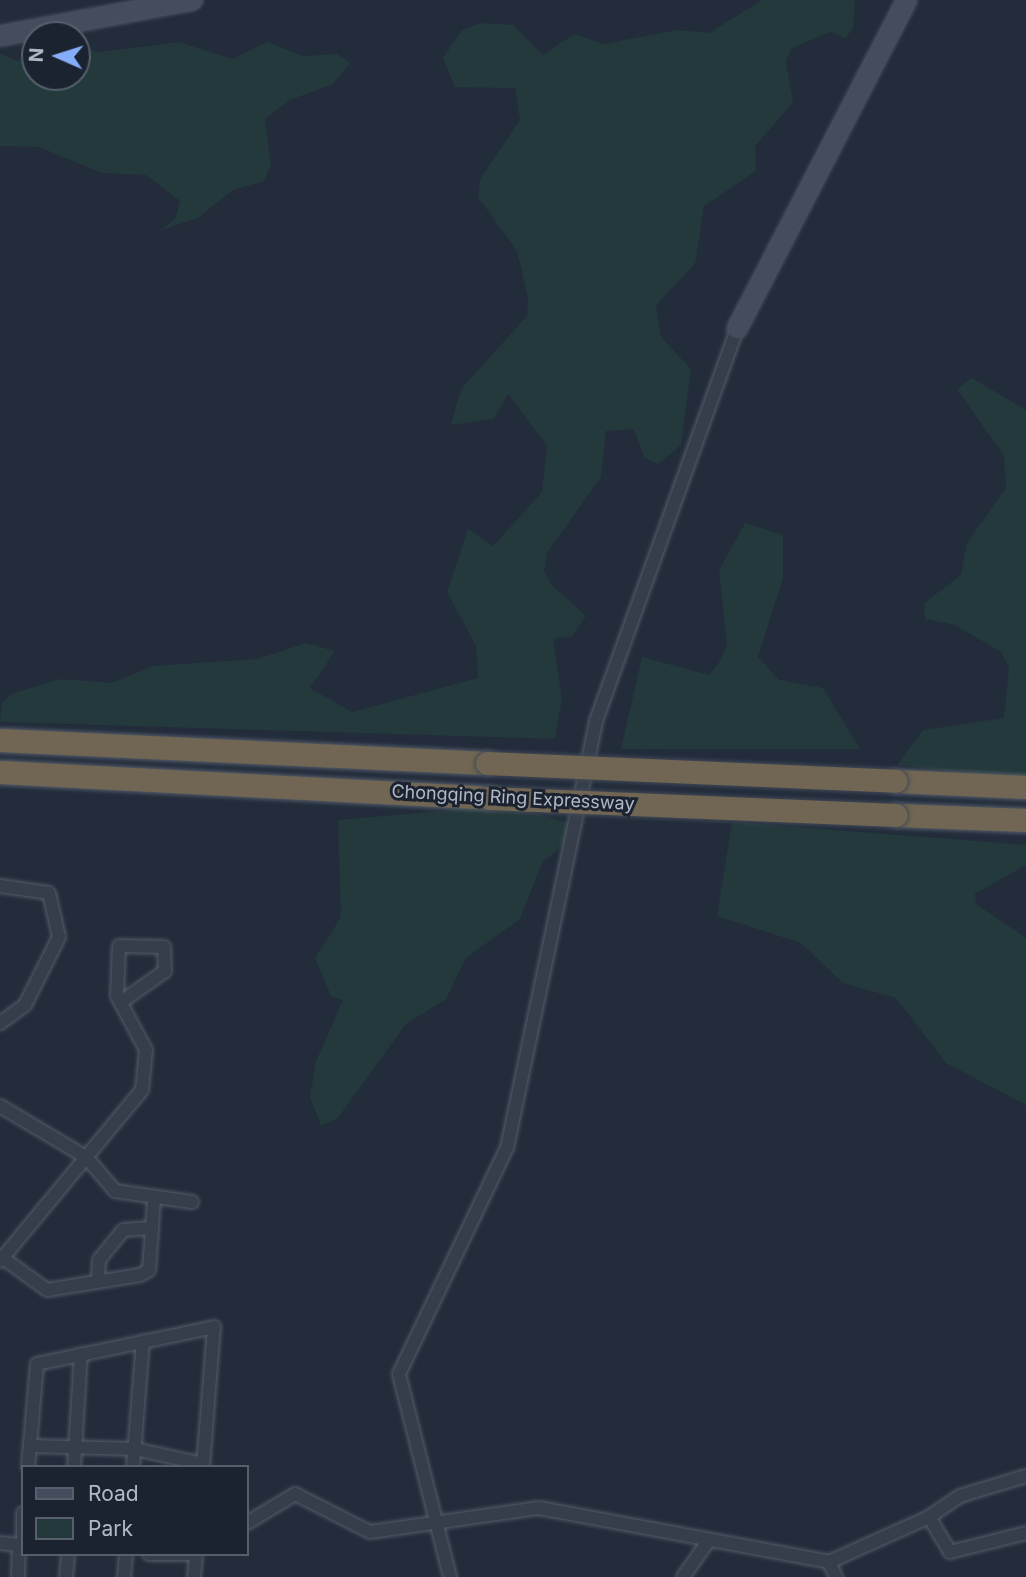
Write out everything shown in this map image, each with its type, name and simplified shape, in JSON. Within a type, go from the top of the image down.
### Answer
[{"type":"highway","name":"Chongqing Ring Expressway","points":[[0,740],[1026,787]]},
{"type":"highway","name":"Chongqing Ring Expressway","points":[[0,772],[489,798],[1026,820]]},
{"type":"street","points":[[0,36],[193,0]]},
{"type":"street","points":[[450,1577],[399,1374],[507,1148],[596,721],[737,329],[906,0]]},
{"type":"street","points":[[0,886],[49,893],[59,937],[25,1005],[0,1023]]},
{"type":"street","points":[[121,1002],[165,971],[164,947],[119,946],[121,1002],[146,1050],[142,1090],[1,1259],[47,1290],[140,1275],[149,1270],[154,1200]]},
{"type":"street","points":[[0,1106],[86,1157],[115,1191],[192,1202]]},
{"type":"street","points":[[98,1280],[99,1260],[123,1230],[152,1227]]},
{"type":"street","points":[[28,1465],[37,1364],[214,1327],[203,1465]]},
{"type":"street","points":[[133,1465],[143,1342]]},
{"type":"street","points":[[74,1465],[81,1354]]},
{"type":"street","points":[[30,1446],[135,1450],[199,1465]]},
{"type":"street","points":[[248,1522],[295,1494],[370,1532],[538,1508],[828,1562],[929,1517],[960,1496],[1026,1476]]},
{"type":"street","points":[[929,1517],[950,1552],[1026,1533]]},
{"type":"street","points":[[683,1577],[709,1540]]},
{"type":"street","points":[[0,1542],[21,1545],[18,1577]]},
{"type":"street","points":[[66,1577],[68,1556]]},
{"type":"street","points":[[124,1577],[126,1556]]},
{"type":"street","points":[[194,1577],[195,1556]]},
{"type":"street","points":[[828,1562],[836,1577]]},
{"type":"green space","points":[[762,0],[855,0],[853,29],[845,38],[831,32],[792,48],[786,61],[793,102],[755,146],[756,171],[704,206],[695,264],[656,305],[661,337],[691,369],[681,445],[658,464],[644,457],[634,429],[606,431],[601,477],[547,553],[544,571],[551,584],[586,616],[571,637],[553,638],[562,699],[555,739],[0,722],[2,702],[14,693],[61,679],[111,683],[154,666],[257,659],[306,643],[335,651],[310,688],[352,712],[478,678],[476,646],[447,592],[468,529],[493,546],[542,492],[547,446],[508,394],[494,419],[451,425],[461,389],[527,316],[528,298],[517,251],[478,197],[480,179],[520,120],[515,88],[455,87],[443,58],[462,30],[481,23],[513,25],[543,55],[574,34],[604,44],[677,30],[709,33]]},
{"type":"green space","points":[[179,42],[232,59],[267,42],[302,56],[337,54],[350,63],[333,84],[290,100],[265,119],[271,164],[264,181],[233,190],[198,218],[161,230],[175,219],[180,201],[146,175],[102,173],[39,147],[0,146],[0,53],[17,61],[21,60],[21,91],[91,91],[91,50],[100,52]]},
{"type":"green space","points":[[972,378],[1026,410],[1026,779],[897,765],[923,730],[1004,718],[1009,668],[1001,652],[955,625],[925,619],[924,603],[961,575],[967,543],[1006,488],[1004,456],[957,389]]},
{"type":"green space","points":[[745,523],[783,535],[783,578],[758,657],[779,680],[823,688],[860,749],[621,749],[642,657],[709,675],[720,661],[727,645],[719,570]]},
{"type":"green space","points":[[508,805],[569,823],[579,835],[543,861],[520,919],[466,958],[446,999],[406,1024],[337,1119],[321,1126],[310,1097],[316,1061],[343,1000],[331,996],[315,958],[341,917],[338,820]]},
{"type":"green space","points":[[732,822],[1026,845],[1026,865],[975,894],[976,904],[1026,938],[1026,1105],[946,1063],[896,998],[843,983],[801,943],[717,916]]}]
